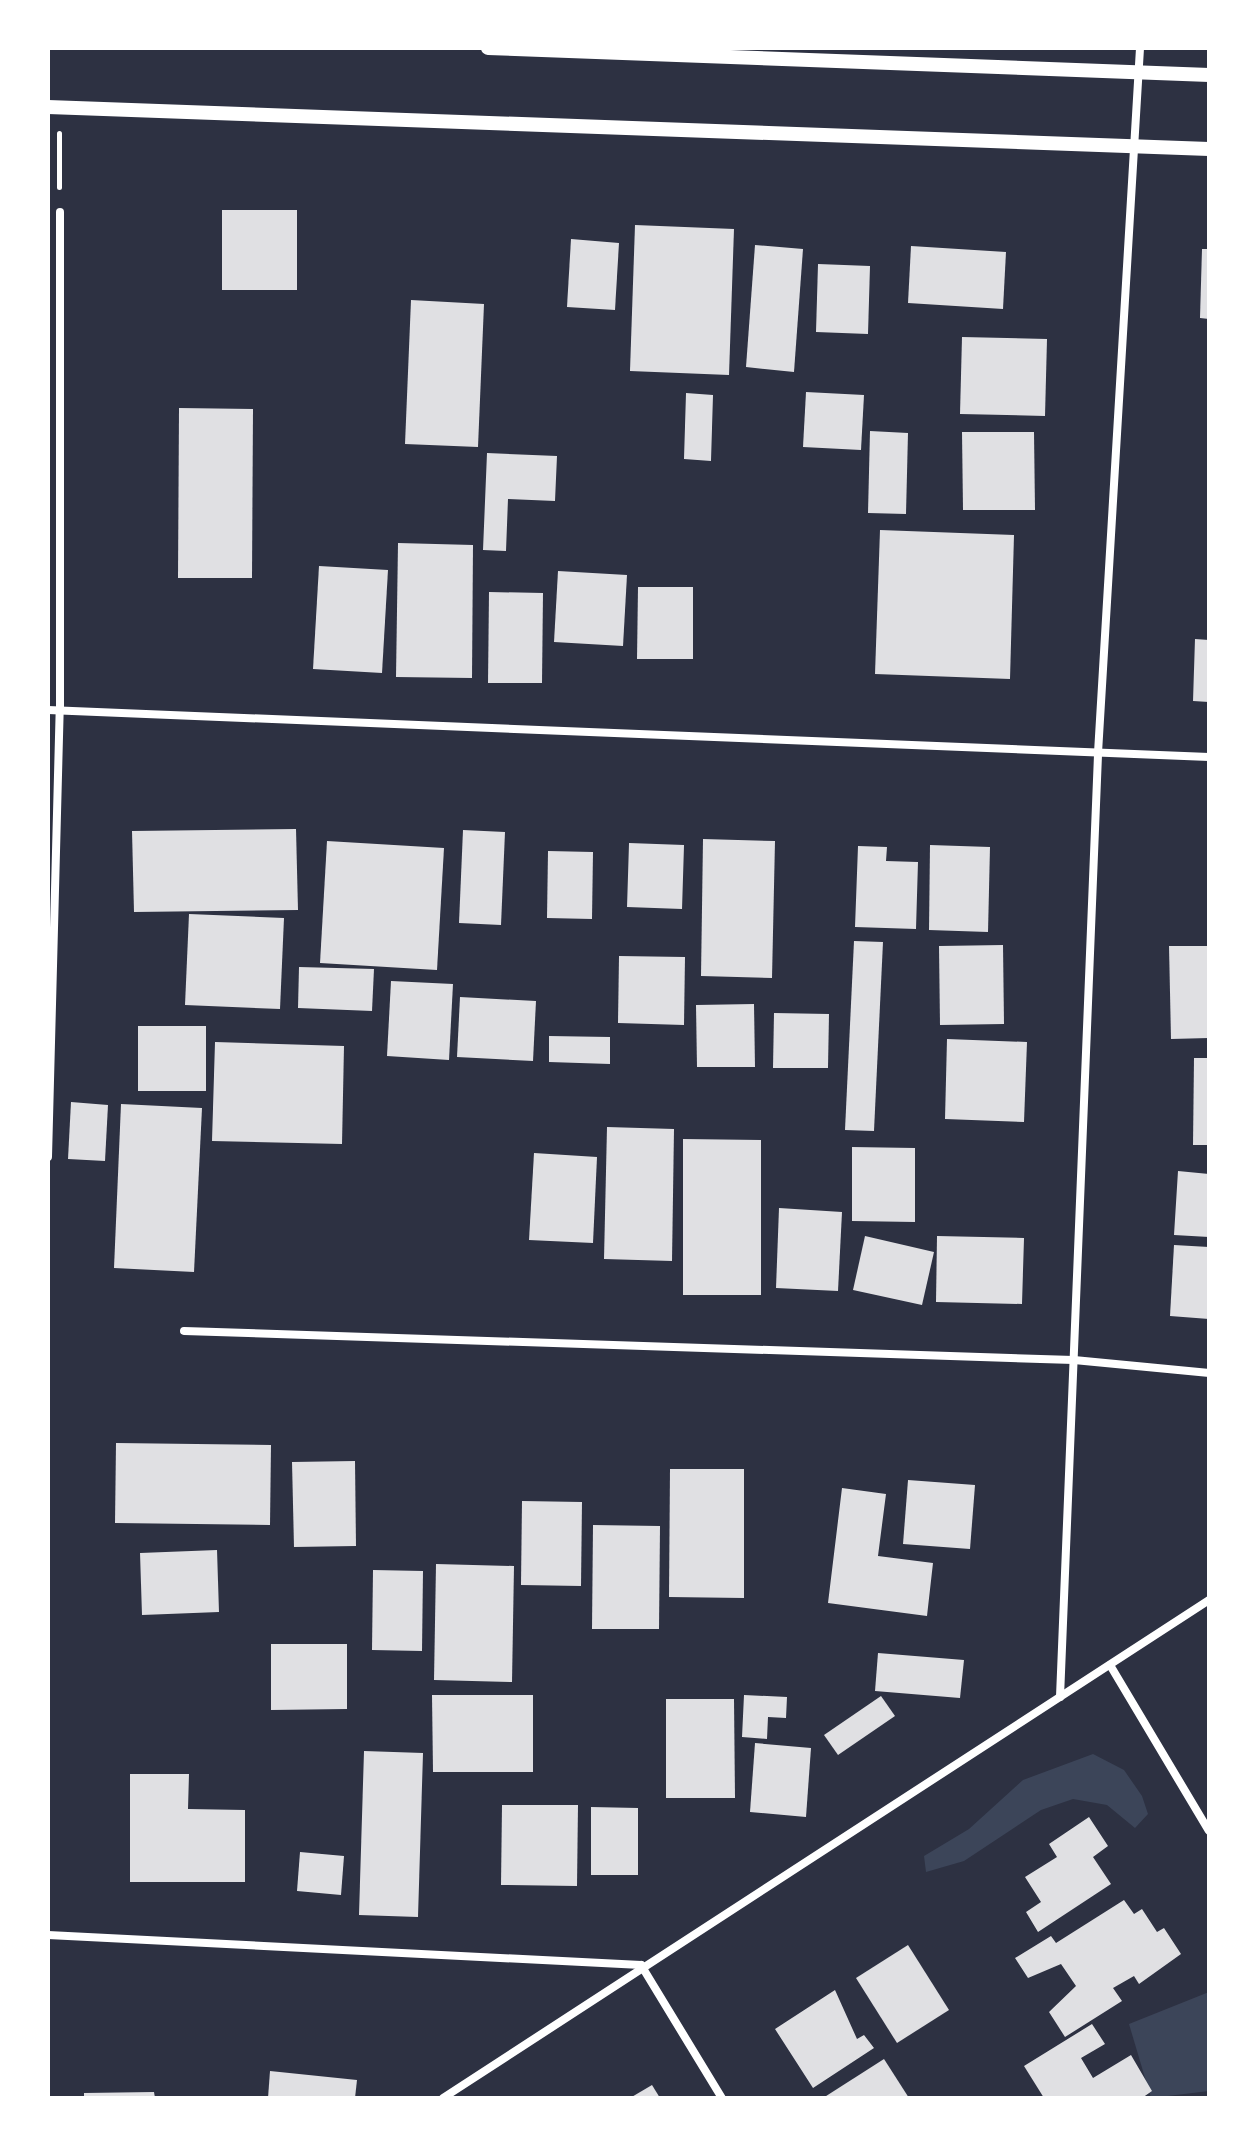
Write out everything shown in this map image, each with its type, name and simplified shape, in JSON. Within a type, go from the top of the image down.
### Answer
[{"type":"street","points":[[488,48],[1209,75]]},
{"type":"street","points":[[1060,1697],[1098,753],[1140,48]]},
{"type":"street","points":[[53,107],[1209,149]]},
{"type":"street","points":[[48,1157],[60,711],[60,212]]},
{"type":"street","points":[[48,710],[1209,757]]},
{"type":"street","points":[[184,1331],[1074,1360],[1209,1373]]},
{"type":"street","points":[[443,2098],[641,1965],[1209,1600]]},
{"type":"street","points":[[1110,1665],[1209,1831]]},
{"type":"street","points":[[48,1935],[641,1965]]},
{"type":"street","points":[[641,1965],[722,2098]]},
{"type":"path","points":[[53,107],[60,212]]},
{"type":"shaded area","points":[[1093,1754],[1124,1770],[1142,1796],[1148,1814],[1135,1828],[1107,1805],[1073,1799],[1041,1810],[964,1861],[926,1872],[924,1856],[969,1829],[1023,1780]]},
{"type":"shaded area","points":[[1209,1992],[1209,2091],[1151,2098],[1129,2024]]},
{"type":"building","points":[[222,210],[297,210],[297,290],[222,290]]},
{"type":"building","points":[[635,225],[734,229],[729,375],[630,371]]},
{"type":"building","points":[[571,239],[619,243],[615,310],[567,307]]},
{"type":"building","points":[[755,245],[803,249],[794,372],[746,367]]},
{"type":"building","points":[[911,246],[1006,252],[1003,309],[908,303]]},
{"type":"building","points":[[1202,249],[1209,249],[1209,319],[1200,318]]},
{"type":"building","points":[[818,264],[870,266],[868,334],[816,332]]},
{"type":"building","points":[[411,300],[484,304],[478,447],[405,444]]},
{"type":"building","points":[[962,337],[1047,339],[1045,416],[960,414]]},
{"type":"building","points":[[806,392],[864,395],[861,450],[803,447]]},
{"type":"building","points":[[686,393],[713,395],[711,461],[684,459]]},
{"type":"building","points":[[179,408],[253,409],[252,578],[178,578]]},
{"type":"building","points":[[870,431],[908,433],[906,514],[868,513]]},
{"type":"building","points":[[962,432],[1034,432],[1035,510],[963,510]]},
{"type":"building","points":[[487,453],[557,456],[555,501],[508,499],[506,551],[483,550]]},
{"type":"building","points":[[880,530],[1014,535],[1010,679],[875,674]]},
{"type":"building","points":[[398,543],[473,545],[472,678],[396,677]]},
{"type":"building","points":[[319,566],[388,570],[382,673],[313,669]]},
{"type":"building","points":[[558,571],[627,575],[623,646],[554,642]]},
{"type":"building","points":[[638,587],[693,587],[693,659],[637,659]]},
{"type":"building","points":[[489,592],[543,593],[542,683],[488,683]]},
{"type":"building","points":[[1195,639],[1209,640],[1209,702],[1193,701]]},
{"type":"building","points":[[296,829],[298,910],[134,912],[132,831]]},
{"type":"building","points":[[463,830],[505,832],[501,925],[459,923]]},
{"type":"building","points":[[703,839],[775,841],[772,978],[701,976]]},
{"type":"building","points":[[327,841],[444,848],[437,970],[320,963]]},
{"type":"building","points":[[629,843],[684,845],[682,909],[627,907]]},
{"type":"building","points":[[930,845],[990,847],[988,932],[929,930]]},
{"type":"building","points":[[858,846],[887,847],[886,861],[918,862],[916,929],[855,927]]},
{"type":"building","points":[[548,851],[593,852],[592,919],[547,918]]},
{"type":"building","points":[[189,914],[284,918],[280,1009],[185,1005]]},
{"type":"building","points":[[854,941],[883,942],[874,1131],[845,1130]]},
{"type":"building","points":[[1003,945],[1004,1024],[940,1025],[939,946]]},
{"type":"building","points":[[1169,946],[1209,946],[1209,1038],[1171,1039]]},
{"type":"building","points":[[619,956],[685,957],[684,1025],[618,1023]]},
{"type":"building","points":[[299,967],[374,969],[372,1011],[298,1008]]},
{"type":"building","points":[[391,981],[453,984],[449,1060],[387,1056]]},
{"type":"building","points":[[460,997],[536,1001],[533,1061],[457,1057]]},
{"type":"building","points":[[754,1004],[755,1067],[697,1067],[696,1005]]},
{"type":"building","points":[[774,1013],[829,1014],[828,1068],[773,1068]]},
{"type":"building","points":[[138,1026],[206,1026],[206,1091],[138,1091]]},
{"type":"building","points":[[549,1036],[610,1037],[610,1064],[549,1062]]},
{"type":"building","points":[[947,1039],[1027,1042],[1024,1122],[945,1119]]},
{"type":"building","points":[[215,1042],[344,1046],[342,1144],[212,1141]]},
{"type":"building","points":[[1194,1058],[1209,1058],[1209,1145],[1193,1145]]},
{"type":"building","points":[[71,1102],[108,1105],[105,1161],[68,1159]]},
{"type":"building","points":[[121,1104],[202,1108],[194,1272],[114,1268]]},
{"type":"building","points":[[607,1127],[674,1129],[672,1261],[604,1259]]},
{"type":"building","points":[[683,1139],[761,1140],[761,1295],[683,1295]]},
{"type":"building","points":[[852,1147],[915,1148],[915,1222],[852,1221]]},
{"type":"building","points":[[534,1153],[597,1157],[593,1243],[529,1240]]},
{"type":"building","points":[[1178,1171],[1209,1174],[1209,1237],[1174,1235]]},
{"type":"building","points":[[779,1208],[842,1212],[838,1291],[776,1288]]},
{"type":"building","points":[[865,1236],[934,1252],[922,1305],[853,1290]]},
{"type":"building","points":[[937,1236],[1024,1238],[1022,1304],[936,1302]]},
{"type":"building","points":[[1174,1245],[1209,1247],[1209,1319],[1170,1316]]},
{"type":"building","points":[[116,1443],[271,1445],[270,1525],[115,1523]]},
{"type":"building","points":[[355,1461],[356,1546],[294,1547],[292,1462]]},
{"type":"building","points":[[670,1469],[744,1469],[744,1598],[669,1597]]},
{"type":"building","points":[[908,1480],[975,1485],[970,1549],[903,1544]]},
{"type":"building","points":[[842,1488],[886,1494],[878,1556],[933,1563],[927,1616],[828,1603]]},
{"type":"building","points":[[522,1501],[582,1502],[581,1586],[521,1585]]},
{"type":"building","points":[[593,1525],[660,1526],[659,1629],[592,1629]]},
{"type":"building","points":[[217,1550],[219,1612],[142,1615],[140,1553]]},
{"type":"building","points":[[436,1564],[514,1566],[512,1682],[434,1680]]},
{"type":"building","points":[[373,1570],[423,1571],[422,1651],[372,1650]]},
{"type":"building","points":[[271,1644],[347,1644],[347,1709],[271,1710]]},
{"type":"building","points":[[878,1653],[964,1660],[960,1698],[875,1691]]},
{"type":"building","points":[[432,1695],[533,1695],[533,1772],[433,1772]]},
{"type":"building","points":[[744,1695],[787,1697],[786,1718],[768,1717],[767,1739],[742,1737]]},
{"type":"building","points":[[881,1696],[895,1716],[838,1755],[824,1735]]},
{"type":"building","points":[[666,1699],[734,1699],[735,1798],[666,1798]]},
{"type":"building","points":[[755,1743],[811,1748],[806,1817],[750,1812]]},
{"type":"building","points":[[364,1751],[423,1753],[418,1917],[359,1915]]},
{"type":"building","points":[[130,1774],[189,1774],[188,1809],[245,1810],[245,1882],[130,1882]]},
{"type":"building","points":[[502,1805],[578,1805],[577,1886],[501,1885]]},
{"type":"building","points":[[591,1807],[638,1808],[638,1875],[591,1875]]},
{"type":"building","points":[[1089,1817],[1108,1846],[1093,1857],[1111,1884],[1038,1932],[1026,1912],[1041,1902],[1025,1877],[1057,1857],[1049,1844]]},
{"type":"building","points":[[300,1852],[344,1856],[341,1895],[297,1891]]},
{"type":"building","points":[[1124,1900],[1134,1914],[1142,1909],[1157,1932],[1164,1928],[1181,1954],[1139,1984],[1134,1976],[1113,1988],[1122,2001],[1065,2037],[1049,2012],[1076,1986],[1061,1964],[1028,1978],[1015,1958],[1051,1936],[1056,1943]]},
{"type":"building","points":[[908,1945],[949,2010],[897,2043],[856,1978]]},
{"type":"building","points":[[835,1990],[857,2039],[864,2035],[874,2048],[813,2088],[775,2029]]},
{"type":"building","points":[[1092,2024],[1105,2044],[1081,2058],[1093,2078],[1131,2055],[1152,2091],[1142,2098],[1044,2098],[1024,2066]]},
{"type":"building","points":[[884,2059],[909,2098],[823,2098]]},
{"type":"building","points":[[270,2071],[357,2080],[355,2098],[268,2098]]},
{"type":"building","points":[[652,2085],[660,2098],[630,2098]]},
{"type":"building","points":[[154,2092],[155,2098],[84,2098],[84,2093]]}]
